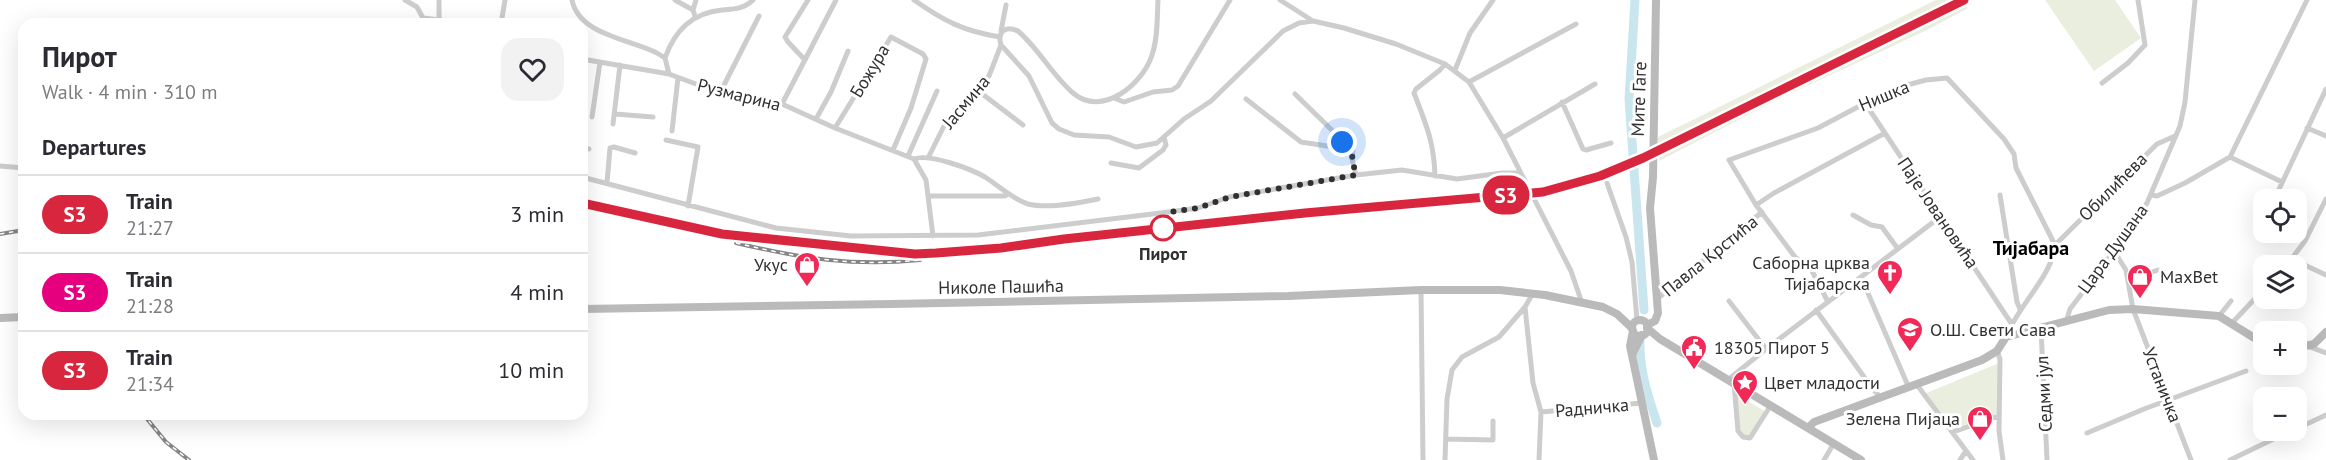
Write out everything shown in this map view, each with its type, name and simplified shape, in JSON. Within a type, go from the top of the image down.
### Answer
[{"type":"main road","name":"Мите Гаге","points":[[1656,0],[1653,177],[1650,208],[1657,302]]},
{"type":"main road","name":"Николе Пашића","points":[[588,309],[1288,296],[1421,290],[1500,290],[1533,293],[1608,309],[1625,316],[1861,460]]},
{"type":"main road","points":[[1654,460],[1632,355],[1641,327],[1651,316],[1657,302]]},
{"type":"main road","points":[[1808,428],[1814,422],[1982,360],[1997,351],[2006,337],[2109,310],[2133,309],[2219,316],[2253,337]]},
{"type":"main road","points":[[0,318],[18,317]]},
{"type":"main road","points":[[1641,327],[1657,336]]},
{"type":"main road","points":[[2307,347],[2326,332]]},
{"type":"street","points":[[405,0],[417,7],[422,18]]},
{"type":"street","points":[[439,0],[440,18]]},
{"type":"street","points":[[502,18],[505,0]]},
{"type":"street","points":[[572,0],[573,8],[582,18]]},
{"type":"street","points":[[675,0],[694,13],[739,9],[753,0]]},
{"type":"street","points":[[664,58],[680,30],[694,13],[696,0]]},
{"type":"street","points":[[806,60],[785,37],[808,0]]},
{"type":"street","points":[[782,104],[836,0]]},
{"type":"street","points":[[914,0],[940,18],[974,33],[1000,35],[1009,27],[1018,31],[1065,86],[1081,99],[1090,101],[1114,98],[1132,85],[1147,69],[1153,55],[1158,0]]},
{"type":"street","points":[[1114,98],[1124,102],[1154,92],[1172,90],[1178,86],[1230,0]]},
{"type":"street","points":[[1280,0],[1313,21],[1396,44],[1445,64],[1469,82],[1503,138],[1571,271],[1582,303]]},
{"type":"street","points":[[1455,70],[1470,33],[1493,0]]},
{"type":"street","points":[[2102,83],[2128,63],[2145,45],[2138,0]]},
{"type":"street","name":"Цара Душана","points":[[2066,322],[2070,309],[2114,251],[2151,195],[2184,116],[2195,0]]},
{"type":"street","points":[[2151,195],[2157,196],[2176,188],[2230,157],[2305,1]]},
{"type":"street","points":[[1006,5],[1000,35],[1001,45],[1029,76],[1052,123],[1067,134],[1082,137],[1109,137],[1136,147],[1151,146],[1184,119],[1211,101],[1283,32],[1299,23],[1313,21]]},
{"type":"street","points":[[722,91],[759,16]]},
{"type":"street","points":[[588,23],[599,30],[650,49],[664,58],[669,74]]},
{"type":"street","points":[[1469,82],[1576,24]]},
{"type":"street","name":"Божура","points":[[835,128],[891,37],[925,56],[926,61],[893,150]]},
{"type":"street","name":"Јасмина","points":[[927,158],[946,122],[991,72],[1001,45]]},
{"type":"street","points":[[816,119],[831,92],[848,51]]},
{"type":"street","points":[[588,60],[669,74],[678,78]]},
{"type":"street","points":[[592,117],[600,62]]},
{"type":"street","points":[[1435,176],[1434,152],[1414,91],[1445,64]]},
{"type":"street","points":[[614,124],[620,65]]},
{"type":"street","name":"Рузмарина","points":[[672,131],[678,78],[722,91],[782,104],[911,158],[927,158],[970,170],[985,177],[1008,194],[1032,205],[1081,203],[1098,199]]},
{"type":"street","name":"Нишка","points":[[1756,205],[1730,163],[1730,158],[1818,128],[1906,84],[1949,79],[2004,139],[2014,154],[2016,168],[2055,245]]},
{"type":"street","points":[[1503,138],[1595,84]]},
{"type":"street","points":[[2279,189],[2326,89]]},
{"type":"street","points":[[977,90],[1023,125]]},
{"type":"street","points":[[933,236],[929,196],[924,175],[911,158],[938,91]]},
{"type":"street","points":[[1295,94],[1339,137],[1343,147]]},
{"type":"street","points":[[1246,99],[1301,142],[1353,150],[1352,159],[1356,175]]},
{"type":"street","points":[[1562,102],[1583,148],[1611,143]]},
{"type":"street","name":"Паје Јовановића","points":[[1865,103],[2011,323]]},
{"type":"street","points":[[615,114],[653,117]]},
{"type":"street","points":[[2307,128],[2326,136]]},
{"type":"street","points":[[1828,302],[1810,267],[1795,257],[1756,205],[1885,133]]},
{"type":"street","name":"Обилићева","points":[[2006,337],[2011,323],[2051,262],[2055,245],[2157,144],[2175,136]]},
{"type":"street","points":[[1111,163],[1138,168],[1163,150],[1166,145],[1164,137]]},
{"type":"street","points":[[666,141],[698,147],[688,206]]},
{"type":"street","points":[[607,183],[610,148],[635,153]]},
{"type":"street","points":[[2230,157],[2282,182]]},
{"type":"street","points":[[0,166],[18,168]]},
{"type":"street","points":[[588,178],[688,206],[794,231],[851,236],[933,236],[978,235],[1198,208],[1230,197],[1356,175],[1402,170],[1457,179],[1520,173]]},
{"type":"street","points":[[1607,183],[1626,237],[1632,262],[1641,327]]},
{"type":"street","points":[[929,196],[970,197],[1008,194]]},
{"type":"street","points":[[2000,195],[2020,309]]},
{"type":"street","points":[[2295,255],[2305,241],[2325,202]]},
{"type":"street","name":"Павла Крстића","points":[[1657,302],[1762,213]]},
{"type":"street","points":[[1853,215],[1876,228],[1882,227],[1898,249]]},
{"type":"street","points":[[1771,405],[1750,438],[1743,437],[1738,431],[1731,381],[1766,349],[1940,217]]},
{"type":"street","name":"Устаничка","points":[[2114,251],[2126,270],[2133,309],[2191,460]]},
{"type":"street","points":[[2307,266],[2326,275]]},
{"type":"street","points":[[2129,280],[2158,270]]},
{"type":"street","points":[[1861,277],[1913,386],[1953,432],[1973,460]]},
{"type":"street","points":[[1421,290],[1423,460]]},
{"type":"street","points":[[1445,460],[1447,399],[1452,370],[1462,357],[1499,337],[1526,307],[1533,293]]},
{"type":"street","points":[[1729,301],[1766,349]]},
{"type":"street","points":[[2219,316],[2231,301]]},
{"type":"street","points":[[2232,323],[2253,301]]},
{"type":"street","points":[[1526,307],[1533,383],[1541,412],[1539,460]]},
{"type":"street","points":[[1816,310],[1881,398]]},
{"type":"street","name":"Седми јул","points":[[2041,328],[2047,460]]},
{"type":"street","points":[[2310,347],[2326,353]]},
{"type":"street","points":[[1997,351],[2000,369],[1999,416],[2003,460]]},
{"type":"street","points":[[2087,433],[2246,371]]},
{"type":"street","name":"Радничка","points":[[1541,412],[1642,404]]},
{"type":"street","points":[[2307,424],[2326,415]]},
{"type":"street","points":[[1953,432],[1999,416]]},
{"type":"street","points":[[1446,439],[1493,440],[1493,421]]},
{"type":"street","points":[[2230,460],[2271,441]]},
{"type":"street","points":[[1824,460],[1833,443]]},
{"type":"street","points":[[1960,460],[1966,450]]},
{"type":"green space","points":[[1936,0],[1967,0],[1963,3],[1968,8],[1927,30],[1779,99],[1659,161],[1658,137]]},
{"type":"green space","points":[[2045,0],[2115,0],[2141,38],[2094,71]]},
{"type":"green space","points":[[1999,363],[1998,415],[1951,431],[1924,394]]},
{"type":"green space","points":[[1735,393],[1766,412],[1750,437],[1740,434]]},
{"type":"waterway","points":[[1635,0],[1629,99],[1644,310]]},
{"type":"waterway","points":[[1640,341],[1647,393],[1657,423]]},
{"type":"railway","points":[[588,204],[722,234],[915,254],[1001,248],[1305,213],[1543,192],[1600,176],[1643,158],[1964,0]]},
{"type":"railway","points":[[0,234],[18,231]]},
{"type":"railway","points":[[736,243],[827,260],[849,262],[920,260]]},
{"type":"railway","points":[[148,420],[166,442],[189,460]]},
{"type":"train","name":"S3","points":[[588,204],[722,234],[915,254],[1001,248],[1064,239],[1444,199],[1543,192],[1626,166],[1964,0]]},
{"type":"place","name":"Пирот","points":[[1163,228]]},
{"type":"place","name":"Укус","points":[[807,288]]},
{"type":"place","name":"Саборна црква Тијабарска","points":[[1890,296]]},
{"type":"place","name":"MaxBet","points":[[2140,300]]},
{"type":"place","name":"О.Ш. Свети Сава","points":[[1910,353]]},
{"type":"place","name":"18305 Пирот 5","points":[[1694,371]]},
{"type":"place","name":"Цвет младости","points":[[1745,406]]},
{"type":"place","name":"Зелена Пијаца","points":[[1980,442]]},
{"type":"district","name":"Тијабара","points":[[2031,248]]},
{"type":"route","points":[[1163,228],[1169,212],[1198,208],[1230,197],[1356,175],[1352,159],[1353,150],[1343,147],[1342,142]]}]
